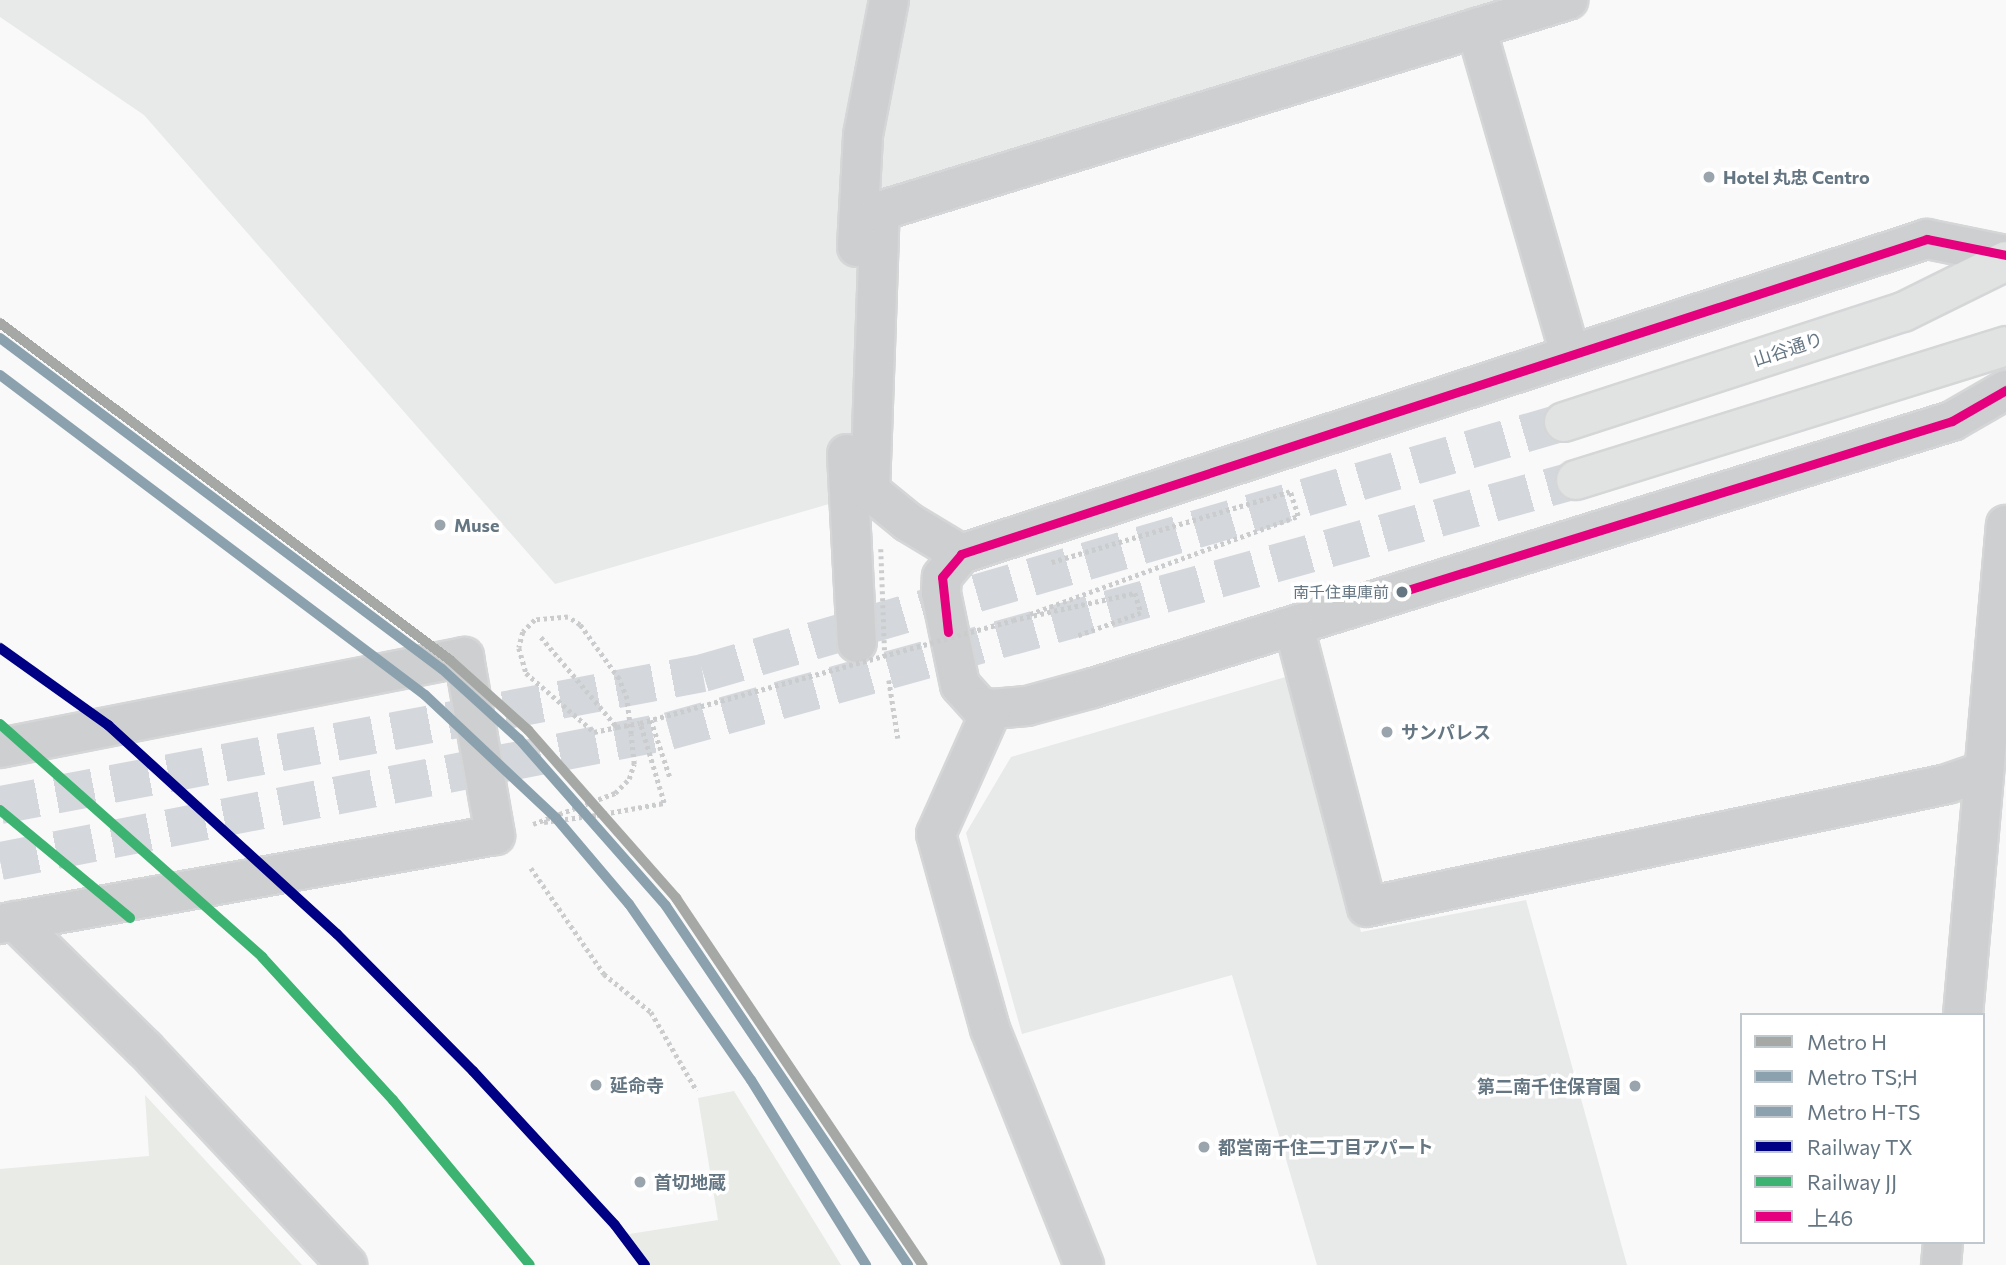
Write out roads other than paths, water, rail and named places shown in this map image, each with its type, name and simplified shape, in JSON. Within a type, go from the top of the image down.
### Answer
[{"type":"main road","name":"山谷通り","points":[[1564,422],[1903,312],[2006,261]]},
{"type":"main road","points":[[1576,480],[2006,346]]},
{"type":"street","points":[[871,649],[846,477],[863,135],[889,0]]},
{"type":"street","points":[[961,554],[908,522],[870,491],[880,211],[1568,0]]},
{"type":"street","points":[[1476,28],[1570,354]]},
{"type":"street","points":[[2006,255],[1927,239],[961,554],[943,577],[941,593],[960,685],[969,698],[992,709],[1040,703],[1294,627],[1952,421],[2006,390]]},
{"type":"street","points":[[1963,1013],[2006,525]]},
{"type":"street","points":[[1294,627],[1367,907],[1947,784],[1984,771]]},
{"type":"street","points":[[0,748],[464,657],[495,835],[8,922]]},
{"type":"street","points":[[992,709],[936,834],[990,1029],[1084,1265]]},
{"type":"street","points":[[8,922],[164,1069],[347,1265]]},
{"type":"street","points":[[1941,1265],[1943,1244]]},
{"type":"tunnel","points":[[0,805],[703,673],[1564,422]]},
{"type":"tunnel","points":[[0,861],[669,731],[1576,480]]},
{"type":"metro line","name":"H","points":[[0,323],[450,660],[528,730],[676,898],[923,1265]]},
{"type":"metro line","name":"TS;H","points":[[0,338],[442,669],[519,739],[666,906],[908,1265]]},
{"type":"metro line","name":"H-TS","points":[[0,375],[425,695],[556,818],[629,904],[751,1080],[866,1265]]},
{"type":"rail line","name":"TX","points":[[0,648],[108,725],[337,934],[473,1071],[615,1225],[645,1265]]},
{"type":"rail line","name":"JJ","points":[[0,724],[262,957],[393,1100],[530,1265]]},
{"type":"rail line","name":"JJ","points":[[0,810],[130,918]]},
{"type":"place","name":"Hotel 丸忠 Centro","points":[[1709,177]]},
{"type":"place","name":"Muse","points":[[440,525]]},
{"type":"place","name":"南千住車庫前","points":[[1402,592]]},
{"type":"place","name":"サンパレス","points":[[1387,732]]},
{"type":"place","name":"延命寺","points":[[596,1085]]},
{"type":"place","name":"第二南千住保育園","points":[[1635,1086]]},
{"type":"place","name":"都営南千住二丁目アパート","points":[[1204,1147]]},
{"type":"place","name":"首切地蔵","points":[[640,1182]]}]
